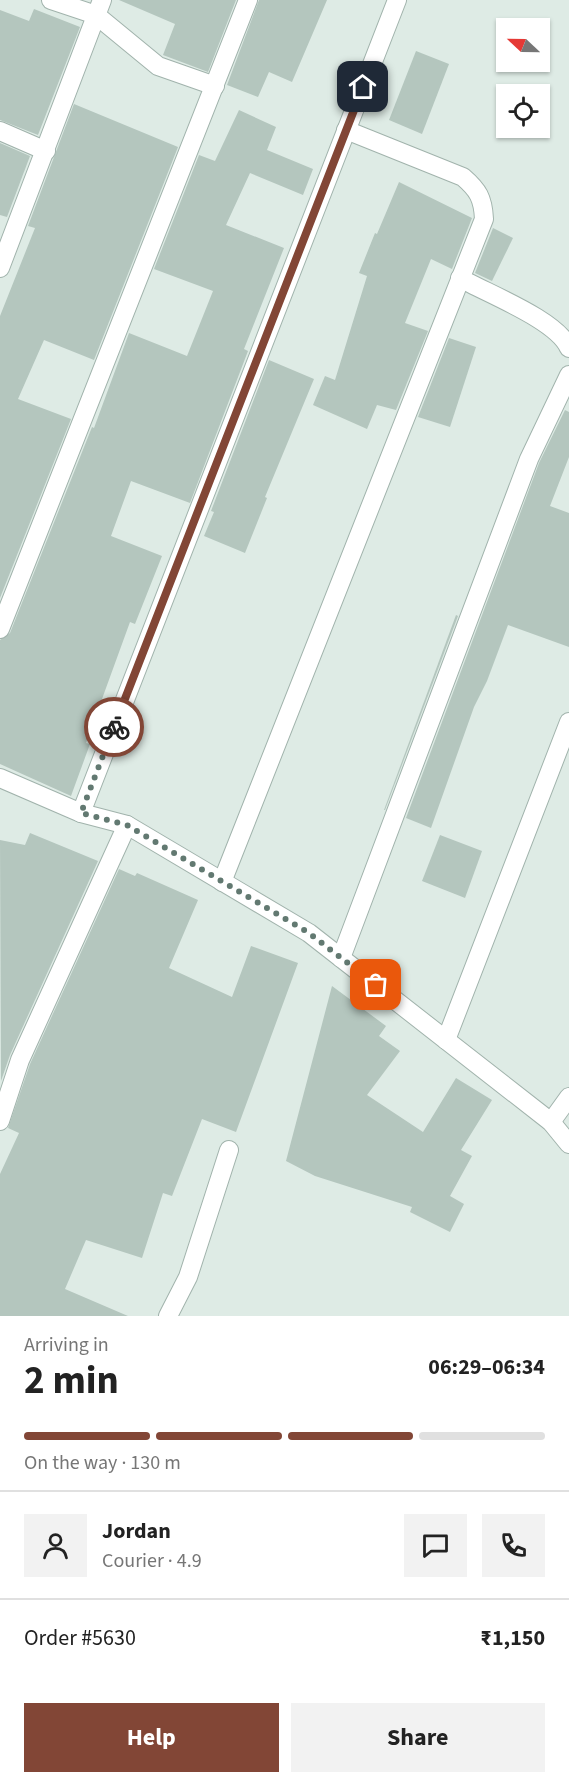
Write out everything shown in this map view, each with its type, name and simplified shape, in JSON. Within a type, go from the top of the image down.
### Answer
[{"type":"street","points":[[51,0],[99,7],[158,66],[215,86]]},
{"type":"street","points":[[0,629],[248,0]]},
{"type":"street","points":[[81,813],[397,0]]},
{"type":"street","points":[[0,268],[99,7]]},
{"type":"street","points":[[222,882],[484,219],[483,202],[478,190],[463,177],[346,130]]},
{"type":"street","points":[[0,131],[46,151]]},
{"type":"street","points":[[460,278],[549,324],[566,341],[569,348]]},
{"type":"street","points":[[341,958],[529,459],[569,375]]},
{"type":"street","points":[[446,1040],[569,722]]},
{"type":"street","points":[[0,778],[81,813],[127,825],[309,933],[551,1122],[569,1144]]},
{"type":"street","points":[[0,1121],[20,1060],[127,825]]},
{"type":"street","points":[[551,1122],[569,1097]]},
{"type":"street","points":[[168,1316],[188,1277],[229,1150]]},
{"type":"building","points":[[119,0],[236,0],[208,72],[163,55],[175,24]]},
{"type":"building","points":[[259,0],[327,0],[292,82],[269,72],[258,97],[227,85]]},
{"type":"building","points":[[34,9],[80,27],[38,135],[0,120],[0,10],[29,21]]},
{"type":"building","points":[[416,51],[449,64],[422,134],[389,120]]},
{"type":"building","points":[[74,104],[178,147],[94,360],[44,340],[18,399],[71,419],[0,598],[0,316],[35,228],[28,226]]},
{"type":"building","points":[[239,110],[276,127],[267,150],[313,169],[303,195],[250,173],[226,225],[284,248],[244,349],[248,351],[190,503],[131,481],[111,536],[162,556],[135,624],[130,622],[86,743],[90,744],[71,796],[0,764],[0,640],[10,633],[92,427],[94,428],[129,333],[187,356],[213,291],[154,269],[199,155],[215,161]]},
{"type":"building","points":[[0,143],[30,156],[7,217],[0,215]]},
{"type":"building","points":[[399,182],[472,218],[452,269],[431,259],[405,323],[428,331],[396,410],[377,405],[367,429],[313,405],[325,376],[335,380],[367,276],[359,273]]},
{"type":"building","points":[[493,228],[513,238],[492,281],[475,273]]},
{"type":"building","points":[[449,338],[476,347],[450,427],[418,417]]},
{"type":"building","points":[[269,360],[314,379],[265,497],[267,498],[245,553],[204,536],[214,512],[211,511]]},
{"type":"building","points":[[565,410],[569,412],[569,457],[550,506],[569,513],[569,647],[508,625],[487,681],[474,707],[431,828],[406,818],[539,463]]},
{"type":"building","points":[[456,615],[458,616],[384,810]]},
{"type":"building","points":[[30,833],[98,861],[10,1055],[1,1081],[0,840],[25,845]]},
{"type":"building","points":[[440,835],[482,851],[465,898],[422,881]]},
{"type":"building","points":[[119,869],[135,876],[137,873],[198,900],[169,968],[232,997],[251,946],[298,963],[236,1132],[202,1119],[172,1196],[163,1193],[142,1258],[86,1240],[65,1289],[128,1316],[0,1316],[0,1174],[19,1133],[8,1128],[30,1064]]},
{"type":"building","points":[[332,986],[386,1026],[379,1036],[400,1051],[367,1095],[423,1132],[456,1078],[492,1100],[461,1150],[472,1156],[450,1196],[464,1204],[450,1232],[410,1212],[412,1207],[315,1176],[286,1161]]},
{"type":"way so far","points":[[114,727],[81,813],[127,825],[309,933],[376,985]]},
{"type":"route","points":[[114,727],[363,87]]}]
